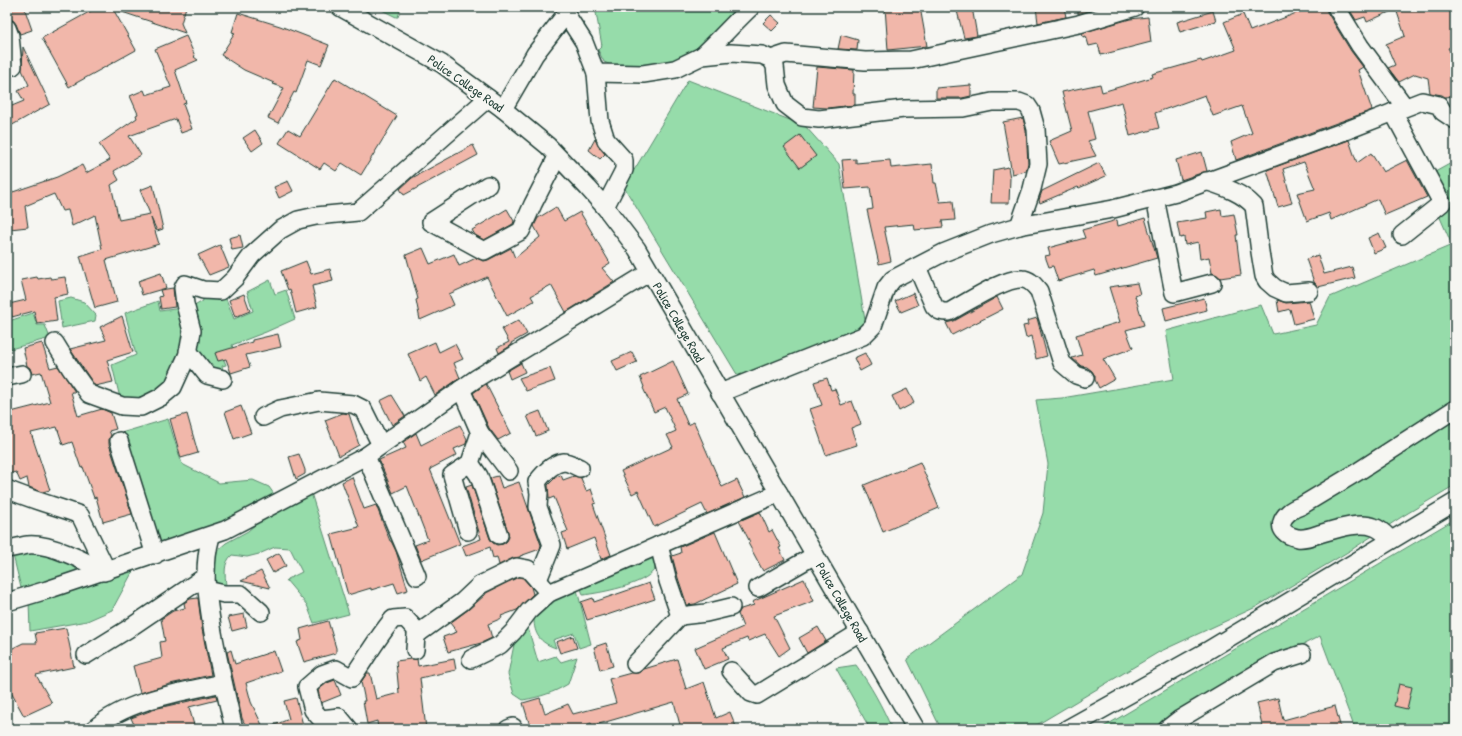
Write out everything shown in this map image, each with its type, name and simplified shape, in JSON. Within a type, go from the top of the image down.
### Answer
[{"type":"street","name":"Police College Road","points":[[340,7],[442,64],[503,109],[548,146],[605,206],[637,249],[916,729]]},
{"type":"street","points":[[596,73],[643,74],[675,69],[702,56],[750,7]]},
{"type":"street","points":[[771,59],[786,54],[865,61],[911,60],[1079,24],[1098,12],[1135,7]]},
{"type":"street","points":[[1336,7],[1399,110],[1442,202],[1402,235]]},
{"type":"street","points":[[503,109],[535,54],[567,11],[584,42],[596,73],[600,121],[606,140],[624,160],[624,170],[605,206]]},
{"type":"street","points":[[7,28],[10,36],[12,66]]},
{"type":"street","points":[[702,56],[731,53],[762,55],[771,59],[775,66],[777,85],[785,104],[802,117],[819,119],[904,109],[963,108],[992,102],[1019,102],[1027,105],[1031,111],[1036,129],[1038,164],[1032,189],[1020,226]]},
{"type":"street","points":[[55,343],[89,394],[122,406],[141,407],[161,398],[173,386],[188,351],[192,331],[185,304],[183,288],[185,284],[203,290],[221,291],[236,278],[252,255],[280,230],[298,220],[316,216],[358,212],[488,98]]},
{"type":"street","points":[[720,393],[863,336],[873,326],[886,288],[893,279],[943,253],[991,234],[1020,226],[1113,209],[1176,193],[1422,101],[1439,105],[1443,112],[1455,120]]},
{"type":"street","points":[[488,185],[431,222],[484,251],[521,231],[533,204],[558,157]]},
{"type":"street","points":[[1206,181],[1231,190],[1244,197],[1254,206],[1264,276],[1267,281],[1275,288],[1286,292],[1309,291]]},
{"type":"street","points":[[1155,198],[1174,293],[1212,283]]},
{"type":"street","points":[[917,267],[934,306],[938,311],[943,312],[949,312],[1005,282],[1022,279],[1032,282],[1039,291],[1062,363],[1076,375],[1086,378]]},
{"type":"street","points":[[7,602],[155,555],[225,530],[366,456],[476,378],[650,272]]},
{"type":"street","points":[[188,351],[207,374],[223,379]]},
{"type":"street","points":[[461,389],[480,433],[509,471]]},
{"type":"street","points":[[263,417],[280,409],[318,401],[353,404],[363,409],[381,445]]},
{"type":"street","points":[[1391,540],[1384,532],[1374,526],[1364,525],[1348,527],[1301,538],[1284,532],[1281,527],[1282,520],[1286,513],[1293,508],[1301,506],[1359,471],[1455,409]]},
{"type":"street","points":[[468,532],[452,474],[470,463],[480,433]]},
{"type":"street","points":[[119,441],[155,555]]},
{"type":"street","points":[[366,456],[417,576]]},
{"type":"street","points":[[538,580],[552,545],[538,507],[539,493],[537,482],[544,474],[556,465],[565,462],[580,468]]},
{"type":"street","points":[[470,463],[479,476],[499,536]]},
{"type":"street","points":[[7,489],[35,501],[54,505],[80,515],[105,571]]},
{"type":"street","points":[[471,659],[500,645],[530,611],[549,593],[779,493]]},
{"type":"street","points":[[1067,729],[1207,651],[1455,502]]},
{"type":"street","points":[[211,536],[207,553],[206,583],[219,666],[234,729]]},
{"type":"street","points":[[7,549],[30,545],[42,547],[64,552],[87,561],[105,571]]},
{"type":"street","points":[[659,545],[668,581],[680,616]]},
{"type":"street","points":[[758,588],[815,555]]},
{"type":"street","points":[[415,650],[416,635],[462,602],[480,585],[506,571],[517,567],[528,569],[549,593]]},
{"type":"street","points":[[206,583],[224,594],[240,594],[261,612]]},
{"type":"street","points":[[86,655],[206,583]]},
{"type":"street","points":[[635,664],[680,616],[706,613],[731,607]]},
{"type":"street","points":[[349,729],[339,717],[321,719],[313,710],[307,688],[322,674],[336,669],[352,678],[365,660],[379,635],[393,619],[405,618],[419,633]]},
{"type":"street","points":[[731,671],[751,693],[757,694],[860,632]]},
{"type":"street","points":[[1167,729],[1180,719],[1274,663],[1302,654]]},
{"type":"street","points":[[94,729],[115,715],[168,694],[223,683]]},
{"type":"green space","points":[[376,7],[400,7],[400,11],[398,17],[396,17]]},
{"type":"green space","points":[[595,7],[737,7],[693,55],[672,62],[652,66],[616,67],[604,62],[598,50],[602,46]]},
{"type":"green space","points":[[688,80],[805,126],[839,164],[865,320],[855,333],[738,376],[624,187]]},
{"type":"green space","points":[[1455,161],[1455,485],[1256,607],[1159,652],[1030,729],[941,729],[907,659],[1022,574],[1043,513],[1048,464],[1036,400],[1062,398],[1174,379],[1166,331],[1261,305],[1273,334],[1316,325],[1330,297],[1452,245],[1438,213],[1450,206],[1435,172]]},
{"type":"green space","points":[[270,280],[275,294],[286,290],[295,319],[232,345],[234,351],[222,355],[226,365],[222,366],[224,375],[210,371],[192,349],[191,308],[203,301],[201,292],[225,296],[234,319],[253,311],[247,292]]},
{"type":"green space","points":[[71,298],[84,302],[96,315],[95,321],[62,328],[58,301]]},
{"type":"green space","points":[[158,301],[160,311],[182,308],[186,336],[172,379],[158,391],[140,399],[120,398],[112,365],[136,355],[125,313]]},
{"type":"green space","points":[[33,313],[37,325],[45,325],[50,338],[7,350],[7,335],[11,335],[9,321]]},
{"type":"green space","points":[[168,419],[182,464],[219,483],[253,480],[269,487],[276,497],[249,513],[156,551],[121,433]]},
{"type":"green space","points":[[311,493],[349,614],[314,623],[307,605],[286,580],[302,572],[290,548],[275,547],[259,554],[247,557],[232,555],[226,565],[226,586],[211,588],[214,560],[218,550],[226,543],[248,531],[267,514]]},
{"type":"green space","points":[[1455,519],[1455,729],[1355,729],[1320,636],[1257,668],[1156,729],[1100,729]]},
{"type":"green space","points":[[28,549],[72,561],[78,573],[22,592],[13,555]]},
{"type":"green space","points":[[657,552],[657,562],[654,570],[641,580],[621,587],[583,595],[580,585]]},
{"type":"green space","points":[[129,570],[133,571],[112,610],[87,621],[30,631],[29,602]]},
{"type":"green space","points":[[576,586],[591,644],[579,648],[574,633],[553,640],[556,648],[550,646],[539,637],[535,629],[534,619],[559,597]]},
{"type":"green space","points":[[526,621],[538,662],[556,656],[561,662],[577,657],[568,684],[557,690],[535,698],[523,700],[514,694],[508,674],[516,635]]},
{"type":"green space","points":[[856,665],[876,696],[892,729],[870,729],[836,668]]},
{"type":"building","points":[[7,7],[24,7],[32,30],[20,34],[14,21],[10,19]]},
{"type":"building","points":[[98,7],[112,7],[136,50],[69,87],[42,38]]},
{"type":"building","points":[[114,7],[186,7],[181,23],[185,33],[113,9]]},
{"type":"building","points":[[885,7],[920,7],[927,46],[888,50]]},
{"type":"building","points":[[956,7],[972,7],[977,36],[964,38]]},
{"type":"building","points":[[1036,7],[1064,7],[1066,17],[1038,23]]},
{"type":"building","points":[[1089,7],[1101,7],[1078,14],[1078,10]]},
{"type":"building","points":[[1312,7],[1326,7],[1327,12],[1351,51],[1363,67],[1358,70],[1372,110],[1236,160],[1231,142],[1252,133],[1242,106],[1213,116],[1205,95],[1155,113],[1159,128],[1130,136],[1122,102],[1088,111],[1095,139],[1088,141],[1096,156],[1059,164],[1049,141],[1072,131],[1062,92],[1100,84],[1102,92],[1153,77],[1152,74],[1201,60],[1202,62],[1236,50],[1224,22],[1243,14],[1250,31]]},
{"type":"building","points":[[1348,7],[1450,7],[1455,19],[1455,46],[1448,48],[1455,60],[1455,96],[1445,97],[1430,93],[1428,78],[1415,74],[1399,82],[1388,68],[1395,65],[1386,44],[1405,36],[1396,9],[1367,22],[1365,17],[1356,20]]},
{"type":"building","points":[[1213,11],[1216,21],[1180,32],[1177,22]]},
{"type":"building","points":[[238,13],[280,26],[329,45],[321,65],[308,60],[296,93],[294,92],[278,123],[268,118],[284,88],[244,70],[221,55],[235,33],[232,32]]},
{"type":"building","points":[[771,15],[780,23],[772,31],[763,23]]},
{"type":"building","points":[[1148,17],[1151,42],[1101,55],[1098,44],[1089,46],[1086,36],[1083,37],[1082,33],[1130,19]]},
{"type":"building","points":[[841,35],[858,40],[857,50],[838,49]]},
{"type":"building","points":[[186,36],[195,56],[194,57],[198,60],[175,70],[186,103],[183,104],[192,129],[181,133],[176,119],[129,136],[141,155],[114,171],[119,180],[111,185],[119,220],[150,214],[140,190],[153,185],[163,229],[157,231],[151,218],[159,244],[106,260],[117,302],[95,308],[80,256],[102,249],[95,215],[72,226],[68,210],[62,211],[54,194],[25,206],[28,227],[10,229],[7,194],[57,177],[82,165],[86,173],[110,160],[99,144],[137,118],[136,115],[138,114],[130,96],[144,90],[146,95],[171,87],[155,49]]},
{"type":"building","points":[[23,47],[50,104],[7,128],[7,108],[24,101],[18,91],[29,85],[22,70]]},
{"type":"building","points":[[817,67],[854,70],[853,94],[855,94],[855,105],[827,108],[813,107]]},
{"type":"building","points":[[335,78],[397,116],[361,175],[342,163],[336,171],[324,163],[320,169],[279,143],[288,129],[300,136]]},
{"type":"building","points":[[971,85],[971,96],[962,98],[936,98],[936,88]]},
{"type":"building","points":[[1023,118],[1026,131],[1028,163],[1026,171],[1012,174],[1003,122]]},
{"type":"building","points":[[255,130],[263,143],[252,151],[243,138]]},
{"type":"building","points":[[800,135],[816,156],[800,168],[784,147]]},
{"type":"building","points":[[595,139],[598,146],[605,154],[600,159],[589,150]]},
{"type":"building","points":[[1349,140],[1357,163],[1371,153],[1383,172],[1407,160],[1427,197],[1385,215],[1378,199],[1331,220],[1329,213],[1307,221],[1297,193],[1315,189],[1304,162],[1283,169],[1292,203],[1278,207],[1267,170]]},
{"type":"building","points":[[473,145],[478,155],[404,195],[400,189],[412,178]]},
{"type":"building","points":[[1202,152],[1207,171],[1181,180],[1176,160]]},
{"type":"building","points":[[856,159],[856,163],[890,160],[891,168],[932,164],[934,183],[936,183],[940,202],[953,201],[955,220],[942,221],[943,227],[915,230],[914,224],[884,227],[891,261],[879,264],[867,210],[873,209],[870,187],[845,189],[842,160]]},
{"type":"building","points":[[1099,163],[1106,176],[1040,203],[1039,200],[1042,191]]},
{"type":"building","points":[[1008,167],[1010,178],[1009,203],[991,203],[993,170]]},
{"type":"building","points":[[288,181],[293,191],[279,198],[274,187]]},
{"type":"building","points":[[556,207],[564,221],[580,212],[610,263],[602,268],[614,282],[566,312],[551,285],[531,296],[534,301],[507,316],[487,277],[449,294],[454,305],[420,320],[416,300],[418,299],[406,255],[423,248],[430,264],[454,254],[459,266],[476,258],[484,261],[488,260],[511,248],[515,258],[540,237],[534,226],[538,218]]},
{"type":"building","points":[[507,209],[514,221],[513,224],[484,240],[475,235],[472,230]]},
{"type":"building","points":[[1221,209],[1222,216],[1234,214],[1238,235],[1236,235],[1241,275],[1220,278],[1212,273],[1209,257],[1200,259],[1198,242],[1185,245],[1184,237],[1180,238],[1177,223],[1207,218],[1206,212]]},
{"type":"building","points":[[1145,218],[1157,258],[1096,276],[1094,270],[1058,281],[1053,266],[1049,267],[1045,256],[1050,255],[1048,248],[1085,238],[1082,230],[1117,220],[1118,226]]},
{"type":"building","points":[[1379,233],[1386,248],[1374,253],[1368,238]]},
{"type":"building","points":[[240,235],[243,248],[232,250],[229,238]]},
{"type":"building","points":[[220,245],[229,267],[209,275],[198,255]]},
{"type":"building","points":[[1318,255],[1324,274],[1352,267],[1355,278],[1318,287],[1314,282],[1306,259]]},
{"type":"building","points":[[306,261],[311,274],[330,269],[333,281],[312,286],[317,307],[296,313],[290,289],[288,290],[281,271]]},
{"type":"building","points":[[161,273],[166,288],[142,295],[138,281]]},
{"type":"building","points":[[37,277],[38,279],[50,277],[51,279],[65,277],[68,294],[54,297],[57,321],[37,324],[34,311],[12,317],[9,304],[26,300],[21,280]]},
{"type":"building","points":[[1137,283],[1140,294],[1135,296],[1144,325],[1126,330],[1133,348],[1103,359],[1115,379],[1099,388],[1092,371],[1087,367],[1081,366],[1072,358],[1082,355],[1076,335],[1120,322],[1109,287]]},
{"type":"building","points":[[173,288],[175,307],[161,309],[159,297],[162,296],[160,290]]},
{"type":"building","points":[[913,293],[918,305],[901,312],[895,301]]},
{"type":"building","points":[[244,294],[250,311],[235,317],[229,300]]},
{"type":"building","points":[[997,297],[1003,309],[952,335],[946,323],[954,321]]},
{"type":"building","points":[[1204,298],[1207,310],[1166,321],[1163,308]]},
{"type":"building","points":[[1277,300],[1286,303],[1309,301],[1314,319],[1294,324],[1290,309],[1279,312]]},
{"type":"building","points":[[122,316],[133,352],[107,360],[113,382],[95,386],[70,349],[106,340],[100,327]]},
{"type":"building","points":[[1037,318],[1047,356],[1036,359],[1031,336],[1026,338],[1023,326],[1028,325],[1027,321]]},
{"type":"building","points":[[519,320],[527,334],[511,343],[512,345],[499,353],[497,348],[509,342],[502,329]]},
{"type":"building","points":[[278,334],[281,347],[246,355],[250,367],[231,373],[226,359],[218,361],[215,353],[252,342],[252,340]]},
{"type":"building","points":[[435,342],[439,352],[455,344],[463,359],[454,363],[460,378],[435,395],[426,377],[420,381],[408,354]]},
{"type":"building","points":[[42,343],[50,368],[58,366],[75,392],[71,392],[78,416],[102,409],[111,413],[116,429],[109,431],[111,435],[109,444],[132,514],[103,522],[96,497],[94,498],[72,442],[63,445],[57,427],[31,433],[50,490],[42,492],[29,487],[27,478],[20,481],[16,472],[7,474],[7,413],[50,402],[41,372],[32,374],[30,368],[27,366],[23,348]]},
{"type":"building","points":[[632,352],[637,362],[617,371],[612,361]]},
{"type":"building","points":[[865,353],[871,365],[860,371],[854,358]]},
{"type":"building","points":[[673,361],[688,394],[677,399],[688,425],[694,422],[722,487],[737,480],[745,497],[707,514],[702,504],[654,527],[638,491],[632,494],[621,471],[673,447],[667,435],[676,431],[665,407],[654,412],[643,388],[644,387],[640,377]]},
{"type":"building","points":[[521,363],[525,372],[510,379],[507,371]]},
{"type":"building","points":[[550,368],[555,381],[526,391],[519,378]]},
{"type":"building","points":[[827,378],[831,390],[835,389],[841,405],[852,401],[861,424],[851,428],[857,445],[826,455],[810,409],[822,405],[814,382]]},
{"type":"building","points":[[486,384],[511,433],[498,440],[489,428],[473,393]]},
{"type":"building","points":[[907,389],[914,403],[899,411],[892,396]]},
{"type":"building","points":[[392,395],[405,416],[392,425],[380,401]]},
{"type":"building","points":[[241,406],[251,433],[234,439],[225,412]]},
{"type":"building","points":[[540,411],[548,431],[536,436],[527,416]]},
{"type":"building","points":[[343,413],[349,414],[359,445],[339,456],[325,420]]},
{"type":"building","points":[[187,414],[198,453],[181,458],[170,419]]},
{"type":"building","points":[[460,425],[467,439],[466,444],[454,449],[457,455],[430,469],[460,544],[421,560],[415,545],[428,540],[407,486],[393,493],[379,460],[406,448],[403,442],[416,433],[421,445]]},
{"type":"building","points":[[299,454],[305,474],[296,479],[289,457]]},
{"type":"building","points":[[920,462],[939,508],[883,532],[864,485]]},
{"type":"building","points":[[561,475],[563,480],[574,476],[581,478],[586,491],[591,489],[596,503],[593,504],[611,555],[601,559],[594,538],[567,549],[562,533],[568,531],[554,497],[549,499],[548,485],[556,477]]},
{"type":"building","points":[[498,476],[502,488],[519,482],[541,545],[540,549],[520,557],[513,558],[499,565],[497,557],[493,558],[490,547],[466,556],[462,546],[481,539],[466,487],[472,485],[490,539],[497,545],[503,544],[507,541],[509,537],[508,532],[490,478]]},
{"type":"building","points":[[352,477],[364,509],[376,505],[390,541],[396,551],[408,590],[398,593],[394,583],[348,595],[331,534],[359,527],[342,482]]},
{"type":"building","points":[[760,512],[769,532],[772,530],[781,547],[779,548],[785,560],[763,571],[748,543],[750,542],[739,521]]},
{"type":"building","points":[[715,532],[737,584],[695,604],[687,605],[672,556],[681,553],[680,547]]},
{"type":"building","points":[[279,553],[286,566],[273,573],[266,560]]},
{"type":"building","points":[[261,571],[270,588],[241,581]]},
{"type":"building","points":[[518,577],[523,578],[531,587],[533,594],[517,610],[501,616],[502,618],[488,624],[492,638],[481,643],[448,652],[443,637],[457,632],[450,623],[469,609],[486,593]]},
{"type":"building","points":[[804,579],[814,601],[774,616],[790,648],[779,656],[765,634],[748,641],[747,638],[723,648],[728,659],[704,669],[695,648],[743,627],[738,614],[741,609],[754,605],[752,602]]},
{"type":"building","points":[[649,583],[655,599],[587,620],[581,602],[593,598],[594,602]]},
{"type":"building","points":[[198,598],[202,629],[211,675],[170,684],[140,693],[133,666],[162,658],[160,642],[165,641],[161,619],[173,611],[185,608],[184,603],[190,599]]},
{"type":"building","points":[[244,614],[247,627],[232,631],[228,617]]},
{"type":"building","points":[[328,621],[336,648],[336,653],[304,662],[297,642],[302,640],[300,629]]},
{"type":"building","points":[[818,627],[826,641],[807,653],[799,638]]},
{"type":"building","points":[[66,628],[74,667],[36,675],[52,703],[24,716],[7,685],[7,651],[23,643],[37,643],[35,633]]},
{"type":"building","points":[[573,636],[577,648],[560,653],[556,642]]},
{"type":"building","points":[[606,643],[613,666],[600,670],[594,647]]},
{"type":"building","points":[[231,650],[235,664],[274,651],[281,671],[246,683],[251,702],[264,729],[247,729],[242,718],[227,652]]},
{"type":"building","points":[[417,659],[418,666],[454,659],[456,670],[420,678],[426,729],[378,729],[377,721],[367,724],[363,701],[365,701],[361,682],[367,673],[370,673],[376,699],[399,693],[396,661]]},
{"type":"building","points":[[677,659],[686,689],[704,682],[716,718],[730,712],[737,729],[681,729],[674,702],[592,726],[591,723],[577,729],[531,729],[523,703],[540,698],[545,714],[568,704],[573,714],[616,703],[609,679],[631,673],[638,673],[644,669]]},
{"type":"building","points":[[335,680],[341,695],[321,703],[318,690],[327,683]]},
{"type":"building","points":[[1399,684],[1412,687],[1407,709],[1394,706]]},
{"type":"building","points":[[216,695],[217,700],[189,707],[195,729],[136,729],[131,718],[158,708]]},
{"type":"building","points":[[296,698],[304,729],[265,729],[289,719],[284,701]]},
{"type":"building","points":[[1278,698],[1283,720],[1335,706],[1341,729],[1263,729],[1257,703]]}]
